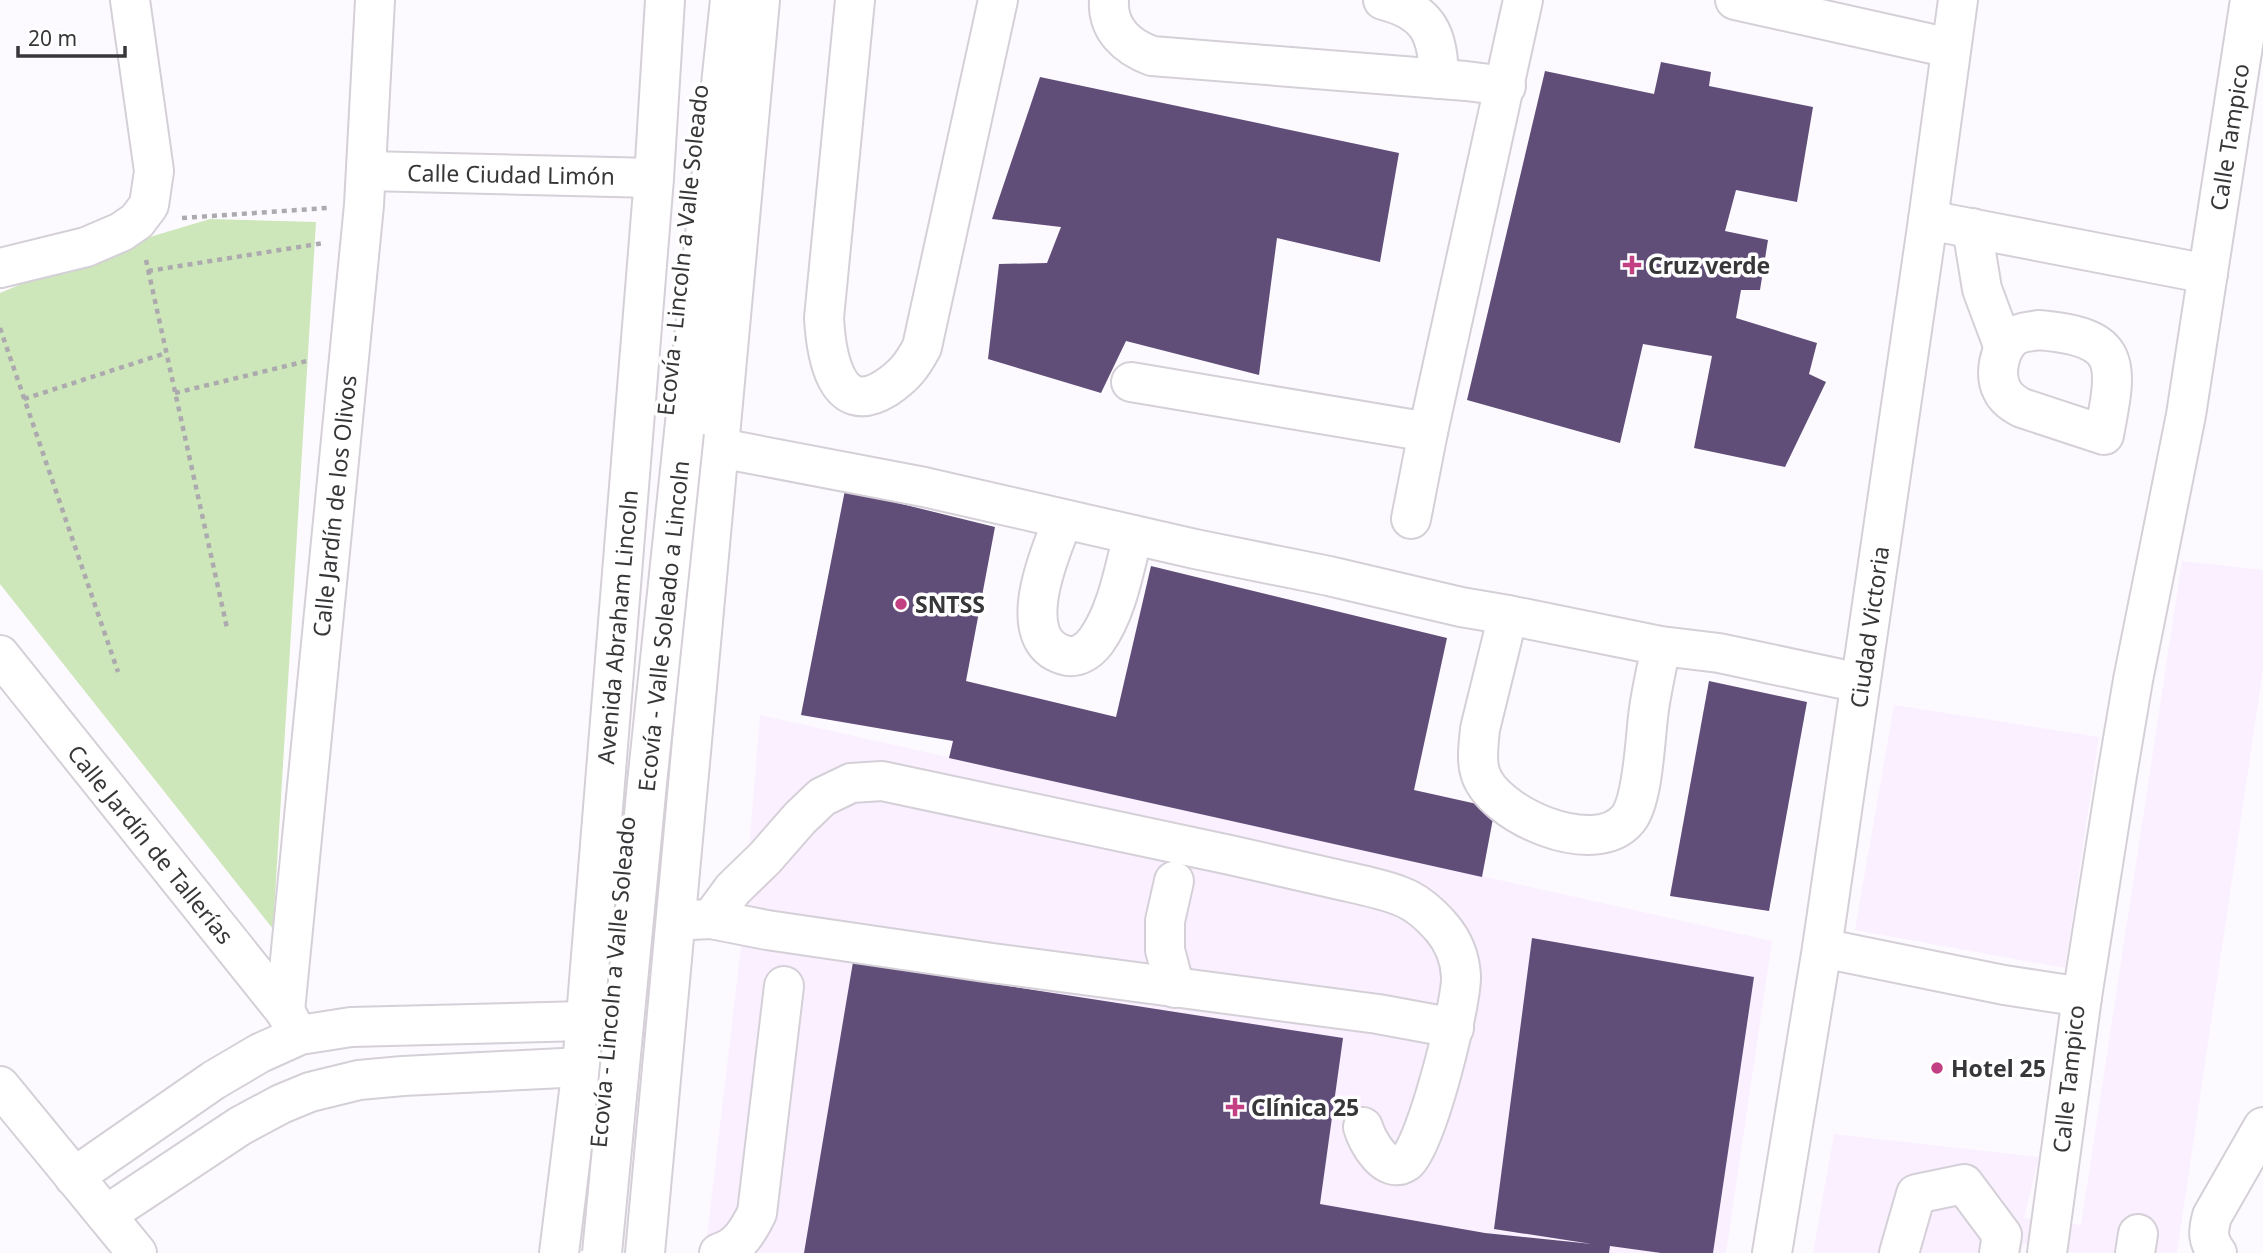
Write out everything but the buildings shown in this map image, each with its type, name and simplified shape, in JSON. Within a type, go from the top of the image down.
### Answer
[{"type":"street","points":[[0,268],[86,247],[121,232],[143,213],[153,189],[154,170],[130,0]]},
{"type":"street","name":"Calle Jardín de los Olivos","points":[[292,1023],[364,204],[375,0]]},
{"type":"street","name":"Avenida Abraham Lincoln","points":[[559,1253],[582,1067],[654,178],[665,0]]},
{"type":"street","name":"Ecovía - Lincoln a Valle Soleado","points":[[587,1253],[649,561],[674,432],[707,0]]},
{"type":"street","name":"Ecovía - Valle Soleado a Lincoln","points":[[602,1253],[647,783],[674,432],[730,0]]},
{"type":"street","points":[[645,1253],[663,1044],[694,920],[720,448],[760,0]]},
{"type":"street","points":[[855,0],[824,318],[825,342],[830,363],[845,390],[856,396],[870,395],[897,380],[913,366],[922,347],[998,0]]},
{"type":"street","points":[[1110,0],[1112,24],[1122,39],[1138,51],[1152,56],[1506,86]]},
{"type":"street","points":[[1383,0],[1413,11],[1434,34],[1439,79]]},
{"type":"street","points":[[1411,519],[1523,0]]},
{"type":"street","points":[[1735,0],[1950,48]]},
{"type":"street","name":"Ciudad Victoria","points":[[1772,1253],[1822,948],[1958,0]]},
{"type":"street","name":"Calle Tampico","points":[[2047,1253],[2082,997],[2133,680],[2186,415],[2250,0]]},
{"type":"street","name":"Calle Ciudad Limón","points":[[364,204],[654,178]]},
{"type":"street","points":[[1928,220],[2208,274]]},
{"type":"street","points":[[1972,229],[1983,289],[2004,348],[1998,375],[2001,389],[2010,401],[2035,413],[2120,439],[2112,366],[2109,355],[2100,346],[2082,338],[2038,330],[2022,332],[2012,337],[2004,348]]},
{"type":"street","points":[[1131,382],[1428,432]]},
{"type":"street","points":[[720,448],[924,487],[1461,607],[1661,646],[1719,653],[1860,683]]},
{"type":"street","points":[[1063,520],[1040,590],[1037,622],[1046,645],[1066,656],[1076,657],[1086,651],[1095,643],[1105,626],[1116,598],[1133,535]]},
{"type":"street","points":[[1508,615],[1480,729],[1480,773],[1491,790],[1507,806],[1549,829],[1570,835],[1604,834],[1617,829],[1629,818],[1638,790],[1661,646]]},
{"type":"street","name":"Calle Jardín de Tallerías","points":[[0,655],[292,1023]]},
{"type":"street","points":[[694,920],[733,889],[822,797],[851,783],[882,781],[1306,872],[1401,896],[1430,914],[1444,929],[1454,946],[1460,962],[1461,977],[1454,1028],[1422,1134],[1417,1147],[1406,1162],[1392,1164],[1377,1155],[1370,1146],[1363,1127]]},
{"type":"street","points":[[1174,881],[1165,921],[1165,950],[1175,988]]},
{"type":"street","points":[[694,920],[1378,1014],[1454,1028]]},
{"type":"street","name":"Calle Tampico","points":[[1822,948],[2004,985],[2082,997]]},
{"type":"street","points":[[719,1253],[738,1243],[757,1213],[784,986]]},
{"type":"street","points":[[74,1177],[214,1080],[260,1053],[292,1023],[351,1027],[584,1021]]},
{"type":"street","points":[[403,1076],[405,1025]]},
{"type":"street","points":[[106,1215],[240,1126],[310,1092],[359,1080],[582,1067]]},
{"type":"street","points":[[214,1080],[240,1126]]},
{"type":"street","points":[[0,1086],[137,1253]]},
{"type":"street","points":[[2214,1250],[2208,1232],[2212,1216],[2263,1127]]},
{"type":"street","points":[[1899,1253],[1916,1194],[1964,1184],[2002,1236],[1999,1253]]},
{"type":"path","points":[[227,628],[148,271],[143,213],[364,204]]},
{"type":"path","points":[[148,271],[364,204]]},
{"type":"path","points":[[0,328],[118,672]]},
{"type":"path","points":[[175,393],[349,351]]},
{"type":"path","points":[[24,399],[166,353]]},
{"type":"shaded area","points":[[2182,561],[2263,570],[2263,669],[2177,1253],[2077,1253],[2023,1244],[2021,1253],[1813,1253],[1834,1134],[2039,1157],[2024,1218],[2081,1225]]},
{"type":"shaded area","points":[[1894,705],[2099,737],[2065,968],[1855,930]]},
{"type":"shaded area","name":"Clínica 25","points":[[760,715],[1772,941],[1726,1253],[705,1253],[741,947]]},
{"type":"green space","points":[[210,219],[316,222],[273,929],[0,584],[0,293],[93,254]]},
{"type":"place","name":"Cruz verde","points":[[1632,265]]},
{"type":"place","name":"SNTSS","points":[[901,604]]},
{"type":"place","name":"Hotel 25","points":[[1937,1068]]},
{"type":"place","name":"Clínica 25","points":[[1235,1107]]}]
